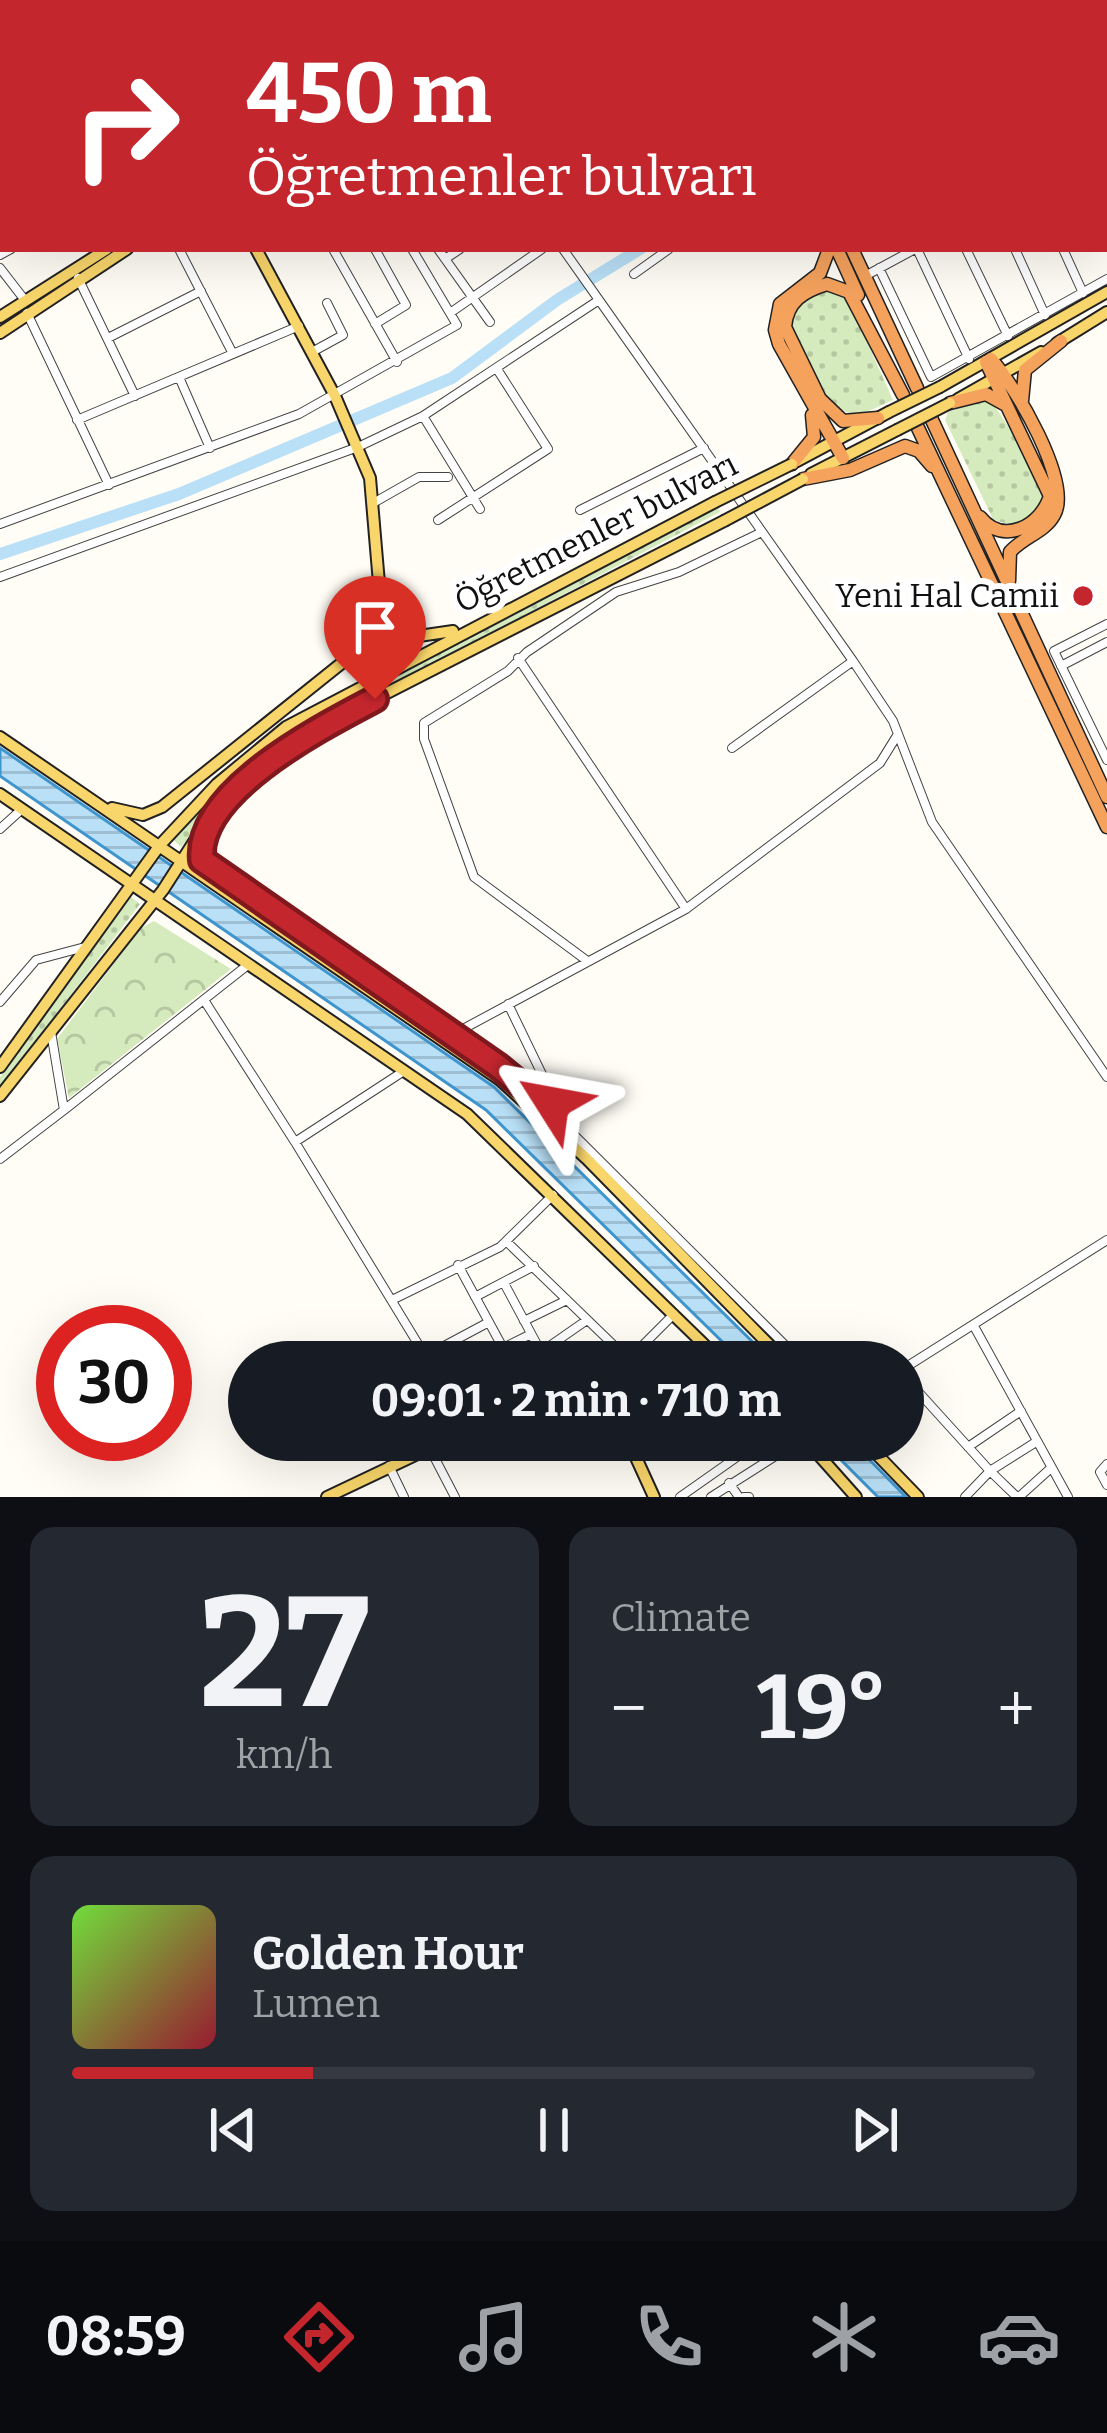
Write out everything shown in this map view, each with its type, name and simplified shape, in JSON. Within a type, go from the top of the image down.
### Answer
[{"type":"highway","points":[[832,252],[826,266],[787,294],[775,315],[779,344],[843,458]]},
{"type":"highway","points":[[834,252],[903,395],[849,292],[827,284],[800,295],[786,314],[784,327],[820,399],[843,421],[883,415]]},
{"type":"highway","points":[[853,252],[917,388]]},
{"type":"highway","points":[[1028,419],[1021,381],[1025,370],[1061,340]]},
{"type":"highway","points":[[988,361],[1028,419],[1060,494],[1054,517],[1010,552],[1007,575],[1023,622]]},
{"type":"highway","points":[[949,458],[986,524],[1009,533],[1040,517],[1050,496],[1048,484],[998,376]]},
{"type":"highway","points":[[950,403],[986,394],[1010,410]]},
{"type":"highway","points":[[792,464],[814,436],[806,396]]},
{"type":"highway","points":[[932,420],[1107,796]]},
{"type":"highway","points":[[917,426],[1107,827]]},
{"type":"highway","points":[[802,479],[850,470],[908,447],[925,457],[952,498]]},
{"type":"main road","points":[[0,333],[25,305],[103,252]]},
{"type":"main road","points":[[0,317],[122,252]]},
{"type":"main road","points":[[258,252],[357,443],[375,502],[383,630]]},
{"type":"main road","name":"Öğretmenler bulvarı","points":[[135,879],[217,784],[297,720],[940,387],[1107,292]]},
{"type":"main road","name":"Öğretmenler bulvarı","points":[[159,895],[214,818],[296,742],[613,586],[1107,312]]},
{"type":"main road","points":[[90,798],[122,812],[154,812],[383,630],[422,636],[474,626]]},
{"type":"main road","points":[[297,720],[307,694]]},
{"type":"main road","points":[[0,737],[180,863],[447,1038],[587,1159],[765,1341]]},
{"type":"main road","points":[[0,794],[159,895],[249,964],[467,1114],[702,1341]]},
{"type":"main road","points":[[0,1067],[135,879]]},
{"type":"main road","points":[[0,1096],[159,895]]},
{"type":"main road","points":[[327,1497],[398,1461]]},
{"type":"main road","points":[[638,1461],[654,1497]]},
{"type":"main road","points":[[821,1461],[856,1497]]},
{"type":"main road","points":[[885,1461],[918,1497]]},
{"type":"street","points":[[181,252],[233,354]]},
{"type":"street","points":[[335,252],[397,362]]},
{"type":"street","points":[[375,324],[406,305],[377,252]]},
{"type":"street","points":[[0,524],[336,400],[457,325],[414,252]]},
{"type":"street","points":[[440,252],[490,322]]},
{"type":"street","points":[[445,259],[456,252]]},
{"type":"street","points":[[450,313],[538,252]]},
{"type":"street","points":[[565,252],[853,661],[898,734],[932,822],[1107,1077]]},
{"type":"street","points":[[634,274],[665,252]]},
{"type":"street","points":[[865,276],[910,252]]},
{"type":"street","points":[[917,252],[968,359]]},
{"type":"street","points":[[967,252],[1008,336]]},
{"type":"street","points":[[1016,252],[1045,315]]},
{"type":"street","points":[[1064,252],[1083,293]]},
{"type":"street","points":[[0,268],[25,305],[109,485]]},
{"type":"street","points":[[879,268],[931,376],[1107,279]]},
{"type":"street","points":[[78,278],[135,396]]},
{"type":"street","points":[[108,338],[201,291]]},
{"type":"street","points":[[0,577],[423,416],[599,300]]},
{"type":"street","points":[[312,352],[343,335],[327,304]]},
{"type":"street","points":[[77,421],[299,326]]},
{"type":"street","points":[[438,520],[548,449],[497,369]]},
{"type":"street","points":[[179,377],[210,448]]},
{"type":"street","points":[[423,416],[480,508]]},
{"type":"street","points":[[580,510],[704,448]]},
{"type":"street","points":[[375,502],[419,477],[448,477]]},
{"type":"street","points":[[586,960],[474,877],[422,733],[430,716],[508,671],[518,658],[613,586],[679,572],[763,532]]},
{"type":"street","points":[[1107,623],[1054,651],[1107,760]]},
{"type":"street","points":[[1061,666],[1107,642]]},
{"type":"street","points":[[518,658],[686,910]]},
{"type":"street","points":[[732,748],[853,661]]},
{"type":"street","points":[[447,1038],[686,910],[880,763],[898,734]]},
{"type":"street","points":[[0,829],[22,809]]},
{"type":"street","points":[[214,818],[201,853],[207,866],[549,1108],[781,1341]]},
{"type":"street","points":[[0,1001],[36,960],[86,947]]},
{"type":"street","points":[[0,1159],[249,964]]},
{"type":"street","points":[[204,1000],[416,1341]]},
{"type":"street","points":[[508,1004],[551,1093],[549,1108]]},
{"type":"street","points":[[51,1032],[64,1110]]},
{"type":"street","points":[[295,1142],[404,1070]]},
{"type":"street","points":[[392,1300],[506,1240],[554,1194]]},
{"type":"street","points":[[506,1240],[607,1341]]},
{"type":"street","points":[[924,1359],[1107,1240]]},
{"type":"street","points":[[458,1265],[499,1341]]},
{"type":"street","points":[[475,1297],[534,1266]]},
{"type":"street","points":[[504,1283],[535,1341]]},
{"type":"street","points":[[524,1321],[567,1300]]},
{"type":"street","points":[[647,1341],[675,1313]]},
{"type":"street","points":[[562,1341],[587,1320]]},
{"type":"street","points":[[453,1341],[489,1322]]},
{"type":"street","points":[[975,1328],[1068,1497]]},
{"type":"street","points":[[517,1341],[531,1334]]},
{"type":"street","points":[[924,1402],[1018,1497],[1051,1468]]},
{"type":"street","points":[[968,1447],[1021,1411]]},
{"type":"street","points":[[965,1497],[990,1471],[1036,1442]]},
{"type":"street","points":[[436,1461],[455,1497]]},
{"type":"street","points":[[680,1497],[731,1461]]},
{"type":"street","points":[[711,1497],[767,1461]]},
{"type":"street","points":[[1107,1464],[1100,1472],[1107,1485]]},
{"type":"street","points":[[388,1465],[404,1497]]},
{"type":"street","points":[[729,1483],[744,1497]]},
{"type":"green space","points":[[832,288],[846,295],[893,400],[858,416],[831,406],[791,325],[800,303]]},
{"type":"green space","points":[[980,401],[992,402],[1036,469],[1043,501],[1016,523],[993,519],[945,420],[948,412]]},
{"type":"green space","points":[[717,506],[720,512],[296,735],[233,784],[181,847],[171,838],[229,779],[293,729]]},
{"type":"green space","points":[[130,896],[140,904],[0,1088],[0,1077]]},
{"type":"green space","points":[[154,921],[231,969],[69,1098],[57,1039],[141,928]]},
{"type":"water","points":[[0,748],[494,1087],[752,1341],[722,1341],[486,1110],[0,776]]},
{"type":"water","points":[[842,1461],[871,1461],[906,1497],[878,1497]]},
{"type":"waterway","points":[[0,554],[179,494],[452,378],[557,300],[635,252]]},
{"type":"place","name":"Yeni Hal Camii","points":[[1083,596]]},
{"type":"route","points":[[375,699],[296,742],[231,797],[203,839],[202,860],[498,1066],[549,1108],[552,1103]]}]
